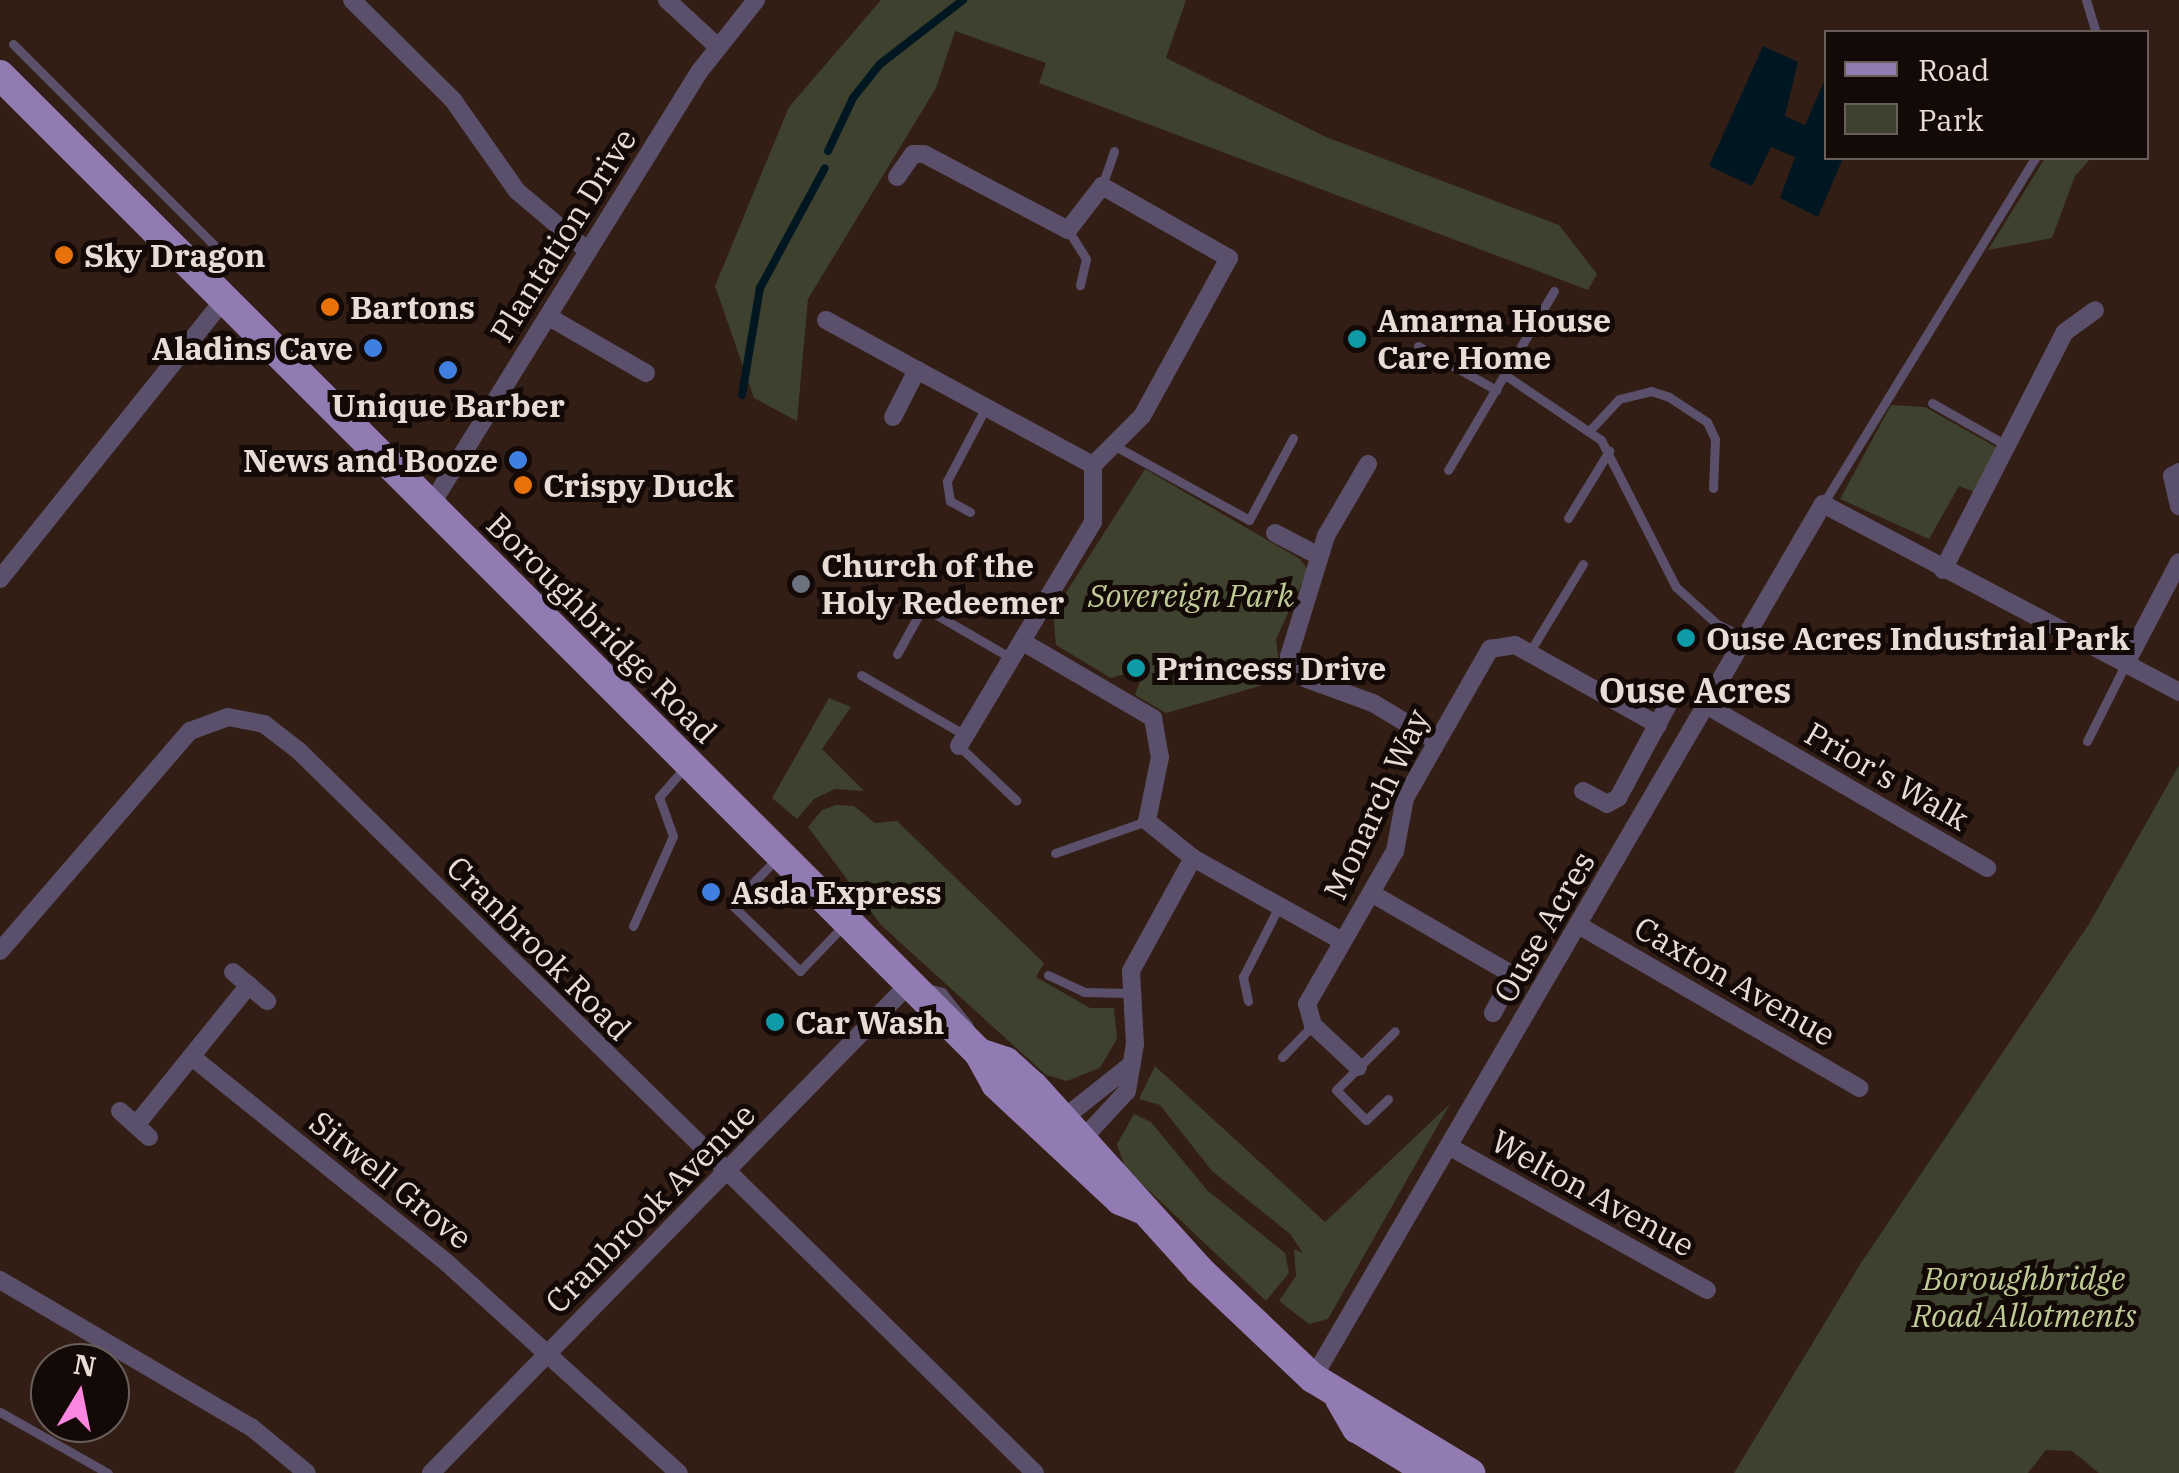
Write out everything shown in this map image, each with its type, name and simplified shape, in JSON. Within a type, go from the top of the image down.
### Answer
[{"type":"main road","name":"Boroughbridge Road","points":[[0,75],[429,508],[910,982],[979,1053],[996,1084],[1066,1135],[1312,1378],[1340,1399],[1470,1473]]},
{"type":"main road","name":"Boroughbridge Road","points":[[1340,1399],[1357,1428],[1430,1473]]},
{"type":"street","points":[[352,0],[454,100],[517,191],[588,251]]},
{"type":"street","points":[[666,0],[718,46]]},
{"type":"street","name":"Plantation Drive","points":[[429,508],[718,46],[756,0]]},
{"type":"street","points":[[898,177],[913,154],[924,154],[1068,230],[1102,186],[1228,258],[1142,416],[1116,447],[1094,465],[1093,522],[963,741]]},
{"type":"street","points":[[0,579],[224,299]]},
{"type":"street","points":[[1943,570],[2065,332],[2095,310]]},
{"type":"street","points":[[550,316],[646,373]]},
{"type":"street","points":[[826,320],[1094,465]]},
{"type":"street","points":[[893,417],[918,370]]},
{"type":"street","points":[[1368,464],[1319,556],[1310,602],[1290,642],[1295,670],[1335,695],[1373,704],[1436,742]]},
{"type":"street","points":[[2179,472],[2172,476],[2179,506]]},
{"type":"street","points":[[1823,504],[2179,692]]},
{"type":"street","name":"Ouse Acres","points":[[1312,1378],[1580,926],[1823,504]]},
{"type":"street","points":[[1275,534],[1319,556]]},
{"type":"street","points":[[2125,665],[2179,562]]},
{"type":"street","name":"Monarch Way","points":[[1313,1024],[1306,1004],[1400,838],[1405,798],[1490,649],[1502,643],[1529,653]]},
{"type":"street","points":[[1018,651],[1153,718],[1160,757],[1147,822],[1192,858],[1137,955],[1129,993],[1132,1064],[1128,1091],[1066,1135]]},
{"type":"street","points":[[1529,653],[1658,725]]},
{"type":"street","points":[[1583,791],[1607,804],[1618,798],[1671,698]]},
{"type":"street","name":"Prior's Walk","points":[[1706,706],[1987,868]]},
{"type":"street","name":"Cranbrook Road","points":[[0,951],[174,746],[208,722],[248,718],[299,751],[726,1176],[1035,1473]]},
{"type":"street","name":"Monarch Way","points":[[1192,858],[1342,941]]},
{"type":"street","points":[[1371,893],[1513,975],[1492,1013]]},
{"type":"street","name":"Caxton Avenue","points":[[1580,926],[1859,1088]]},
{"type":"street","points":[[233,972],[267,1000]]},
{"type":"street","name":"Cranbrook Avenue","points":[[431,1473],[726,1176],[910,982]]},
{"type":"street","points":[[120,1112],[143,1131],[192,1057],[248,985]]},
{"type":"street","points":[[1313,1024],[1358,1067]]},
{"type":"street","name":"Sitwell Grove","points":[[192,1057],[550,1352],[679,1473]]},
{"type":"street","points":[[1066,1135],[1132,1064]]},
{"type":"street","name":"Welton Avenue","points":[[1450,1148],[1708,1290]]},
{"type":"street","points":[[0,1280],[251,1427],[307,1473]]},
{"type":"lane","points":[[2086,0],[2095,30]]},
{"type":"lane","points":[[13,44],[220,251]]},
{"type":"lane","points":[[1102,186],[1114,151]]},
{"type":"lane","points":[[1823,504],[2034,160]]},
{"type":"lane","points":[[122,198],[145,175]]},
{"type":"lane","points":[[1068,230],[1086,259],[1080,284]]},
{"type":"lane","points":[[1448,470],[1496,390],[1508,377],[1554,291]]},
{"type":"lane","points":[[1418,346],[1496,390]]},
{"type":"lane","points":[[1508,377],[1591,429],[1609,451],[1676,587],[1704,615],[1746,638]]},
{"type":"lane","points":[[1591,429],[1633,393],[1669,396],[1707,422],[1715,439],[1713,488]]},
{"type":"lane","points":[[1932,403],[2006,445]]},
{"type":"lane","points":[[970,512],[950,501],[947,481],[986,407]]},
{"type":"lane","points":[[1116,447],[1249,520],[1293,438]]},
{"type":"lane","points":[[1568,518],[1609,451]]},
{"type":"lane","points":[[1529,653],[1583,564]]},
{"type":"lane","points":[[897,654],[923,607],[1018,651]]},
{"type":"lane","points":[[2087,741],[2125,665]]},
{"type":"lane","points":[[861,675],[963,741],[1016,800]]},
{"type":"lane","points":[[633,926],[673,836],[659,797],[688,763]]},
{"type":"lane","points":[[1055,854],[1147,822]]},
{"type":"lane","points":[[780,855],[732,906],[800,971],[848,922]]},
{"type":"lane","points":[[1248,1001],[1244,977],[1279,906]]},
{"type":"lane","points":[[1048,975],[1084,992],[1129,993]]},
{"type":"lane","points":[[1282,1057],[1313,1024]]},
{"type":"lane","points":[[1388,1099],[1366,1120],[1336,1090],[1395,1031]]},
{"type":"lane","points":[[0,1412],[108,1473]]},
{"type":"green space","points":[[881,0],[1186,0],[1166,58],[1326,137],[1559,225],[1597,274],[1588,290],[1039,83],[1046,63],[955,31],[936,88],[808,299],[797,421],[754,398],[715,286],[789,107]]},
{"type":"green space","points":[[2044,160],[2089,160],[2075,176],[2052,238],[1988,250]]},
{"type":"green space","points":[[1891,405],[1925,407],[1998,448],[1975,492],[1959,486],[1929,539],[1840,499]]},
{"type":"green space","name":"Sovereign Park","points":[[1145,469],[1300,559],[1308,570],[1276,639],[1281,680],[1166,713],[1135,695],[1145,667],[1133,660],[1125,674],[1111,678],[1056,645],[1053,613]]},
{"type":"green space","points":[[829,698],[851,707],[822,749],[864,791],[835,789],[814,799],[797,819],[772,798]]},
{"type":"green space","name":"Boroughbridge Road Allotments","points":[[2179,765],[2179,1473],[2099,1473],[2072,1451],[2046,1450],[2028,1473],[1734,1473],[1861,1263],[2089,924]]},
{"type":"green space","points":[[836,805],[854,806],[875,823],[897,821],[1044,963],[1036,977],[1090,1008],[1114,1008],[1117,1039],[1100,1068],[1067,1081],[1046,1075],[881,925],[808,827],[822,810]]},
{"type":"green space","points":[[1155,1066],[1325,1222],[1450,1104],[1328,1319],[1309,1324],[1279,1301],[1296,1276],[1294,1249],[1303,1253],[1290,1234],[1212,1171],[1160,1105],[1139,1099]]},
{"type":"green space","points":[[1134,1114],[1151,1122],[1207,1190],[1285,1253],[1289,1273],[1266,1301],[1125,1168],[1117,1144]]},
{"type":"water","points":[[1763,46],[1798,62],[1785,116],[1805,125],[1824,82],[1824,160],[1842,160],[1818,217],[1780,198],[1795,157],[1771,147],[1752,186],[1709,166]]},
{"type":"waterway","points":[[828,151],[853,98],[880,64],[963,0]]},
{"type":"waterway","points":[[742,395],[760,288],[825,168]]},
{"type":"place","name":"Sky Dragon","points":[[64,255]]},
{"type":"place","name":"Bartons","points":[[330,307]]},
{"type":"place","name":"Amarna House Care Home","points":[[1357,339]]},
{"type":"place","name":"Aladins Cave","points":[[373,348]]},
{"type":"place","name":"Unique Barber","points":[[448,370]]},
{"type":"place","name":"News and Booze","points":[[518,460]]},
{"type":"place","name":"Crispy Duck","points":[[523,485]]},
{"type":"place","name":"Church of the Holy Redeemer","points":[[801,584]]},
{"type":"place","name":"Ouse Acres Industrial Park","points":[[1686,638]]},
{"type":"place","name":"Princess Drive","points":[[1136,668]]},
{"type":"place","name":"Asda Express","points":[[711,892]]},
{"type":"place","name":"Car Wash","points":[[775,1022]]},
{"type":"district","name":"Ouse Acres","points":[[1695,690]]}]
